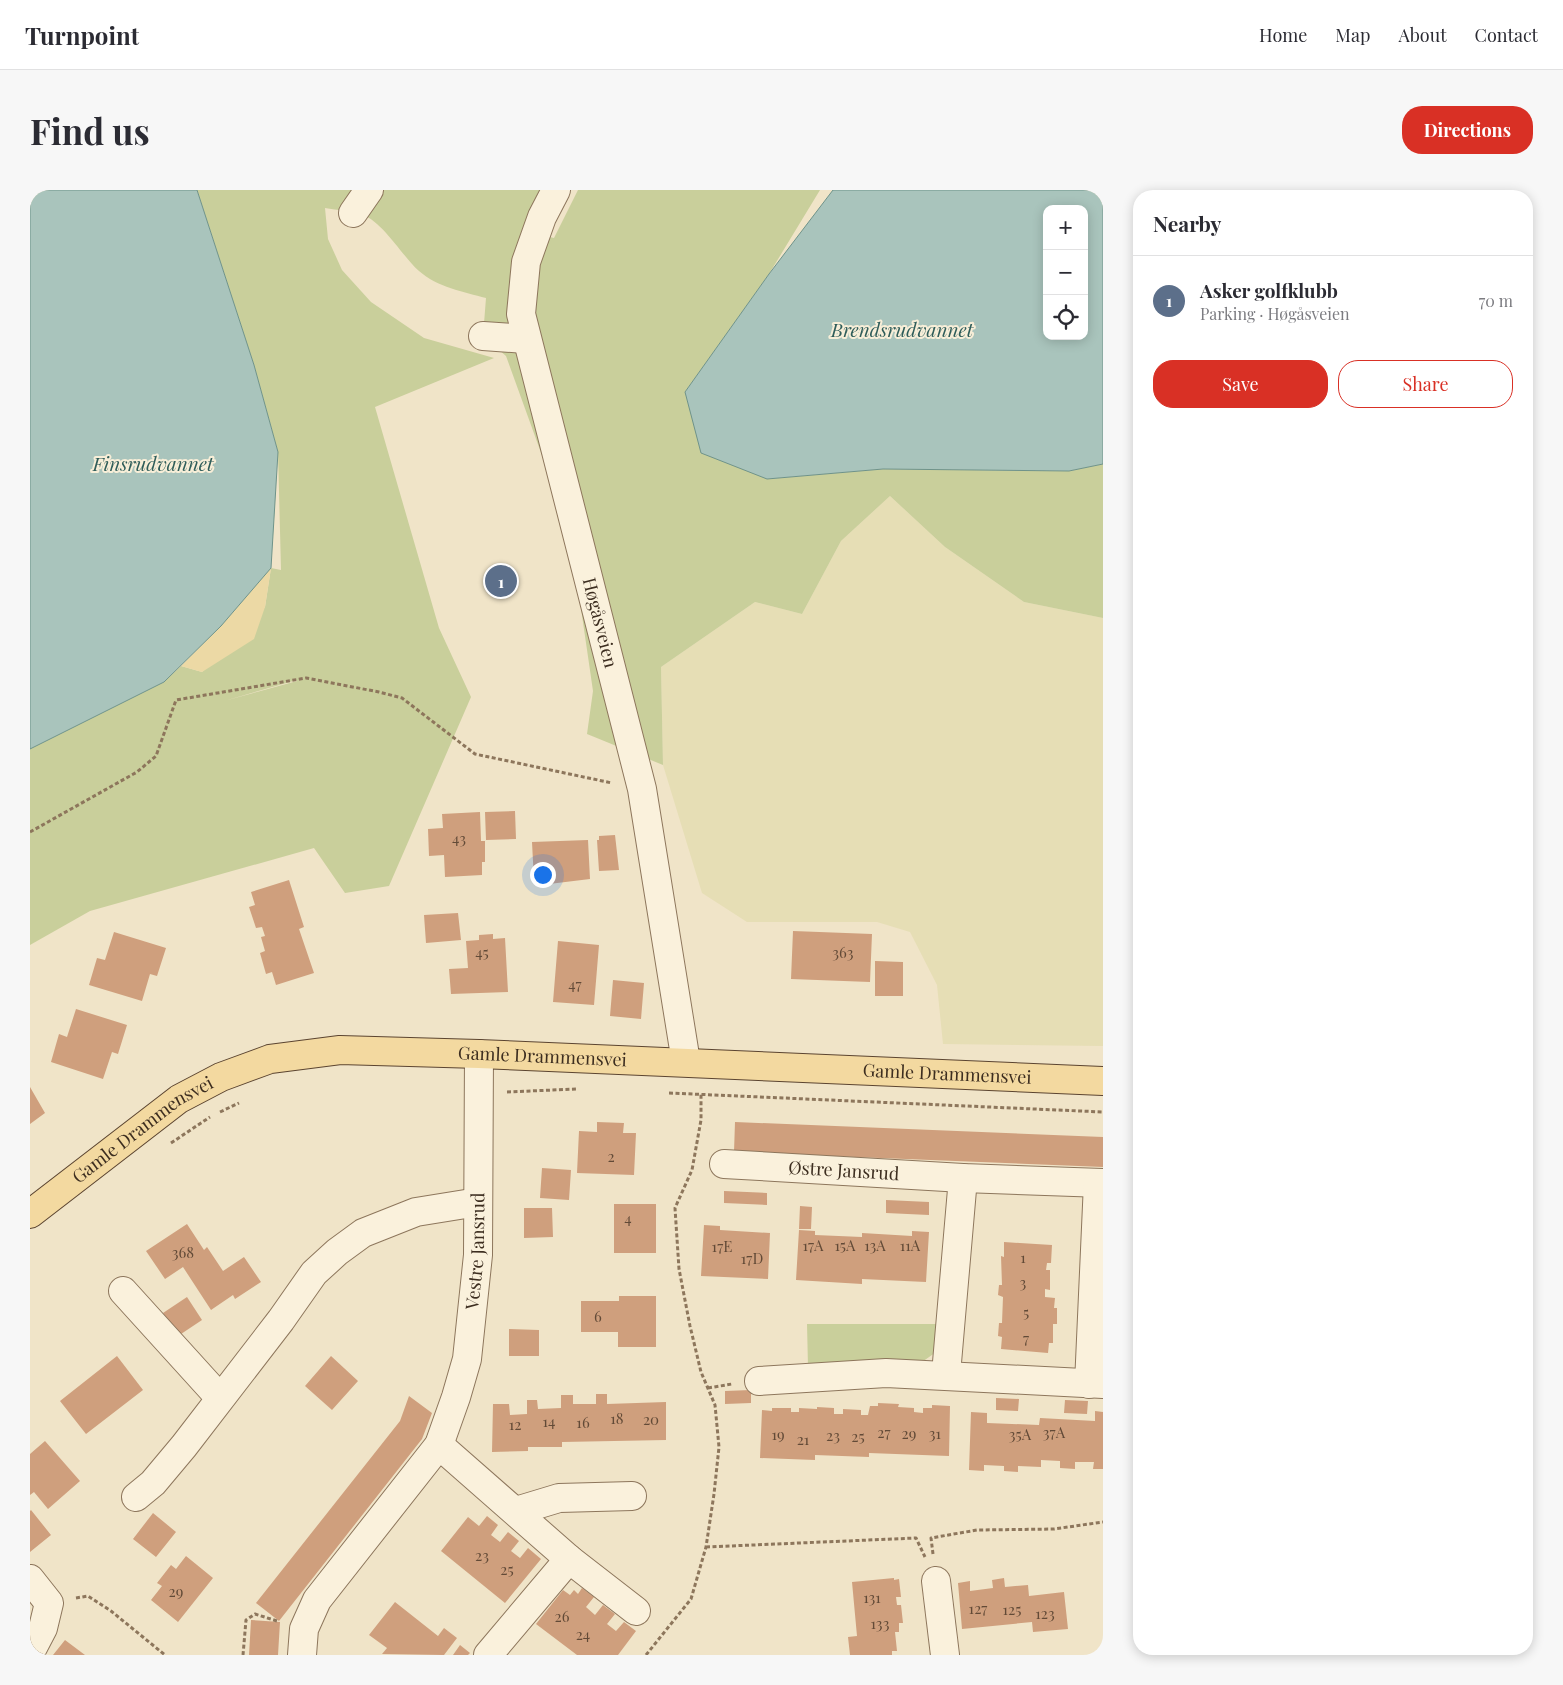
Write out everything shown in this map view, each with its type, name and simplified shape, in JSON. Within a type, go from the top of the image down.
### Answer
[{"type":"main road","name":"Gamle Drammensvei","points":[[30,1214],[179,1100],[221,1077],[262,1062],[340,1050],[686,1062],[1103,1081]]},
{"type":"street","points":[[353,213],[369,190]]},
{"type":"street","name":"Høgåsveien","points":[[556,190],[542,217],[526,262],[521,314],[642,789],[686,1062]]},
{"type":"street","points":[[483,336],[526,339]]},
{"type":"street","name":"Vestre Jansrud","points":[[303,1642],[317,1600],[439,1445],[467,1359],[478,1255],[479,1054]]},
{"type":"street","name":"Østre Jansrud","points":[[724,1164],[963,1178],[1101,1183],[1096,1384],[886,1372],[759,1381]]},
{"type":"street","points":[[946,1374],[963,1178]]},
{"type":"street","points":[[136,1497],[153,1483],[281,1320],[314,1273],[337,1252],[363,1233],[416,1212],[478,1202]]},
{"type":"street","points":[[123,1291],[220,1398]]},
{"type":"street","points":[[439,1445],[569,1559],[636,1611]]},
{"type":"street","points":[[516,1512],[560,1498],[632,1496]]},
{"type":"street","points":[[488,1655],[569,1559]]},
{"type":"street","points":[[30,1580],[49,1603],[43,1628],[30,1653]]},
{"type":"street","points":[[936,1581],[945,1655]]},
{"type":"path","points":[[30,832],[137,772],[156,756],[176,700],[306,678],[402,698],[476,754],[642,789]]},
{"type":"path","points":[[646,1655],[690,1599],[706,1547],[719,1447],[715,1405],[701,1372],[679,1269],[675,1208],[692,1170],[701,1120],[702,1095],[686,1062]]},
{"type":"path","points":[[479,1087],[502,1092],[586,1088]]},
{"type":"path","points":[[663,1092],[1103,1112]]},
{"type":"path","points":[[170,1144],[209,1118],[240,1102]]},
{"type":"path","points":[[936,1581],[931,1538],[977,1530],[1054,1529],[1103,1522]]},
{"type":"path","points":[[706,1547],[916,1538],[936,1581]]},
{"type":"path","points":[[49,1603],[88,1596],[111,1611],[165,1655]]},
{"type":"path","points":[[243,1655],[246,1620],[255,1614],[303,1642]]},
{"type":"shaded area","points":[[890,496],[945,547],[1024,602],[1103,618],[1103,1046],[943,1044],[937,985],[910,932],[877,922],[747,922],[702,893],[663,765],[661,667],[755,602],[802,614],[841,541]]},
{"type":"green space","points":[[197,190],[568,190],[545,236],[554,238],[578,190],[820,190],[769,274],[685,392],[767,479],[883,469],[1069,471],[1103,464],[1103,618],[1024,602],[945,547],[890,496],[841,541],[802,614],[755,602],[661,667],[663,765],[587,734],[593,691],[570,533],[506,356],[483,336],[486,298],[451,288],[426,277],[371,219],[354,212],[325,208],[328,239],[342,270],[371,302],[424,338],[494,358],[375,407],[439,628],[471,697],[389,886],[345,893],[314,848],[90,911],[30,945],[30,749],[164,682],[181,666],[202,672],[265,607],[271,568],[281,570],[278,452],[254,365]],"holes":[[[297,680],[297,681],[224,701]]]},
{"type":"green space","points":[[807,1324],[942,1324],[939,1350],[922,1362],[808,1367]]},
{"type":"sand","points":[[271,568],[265,607],[254,639],[202,672],[181,666],[221,626]]},
{"type":"water","name":"Finsrudvannet","points":[[30,190],[197,190],[254,365],[278,452],[271,568],[221,626],[164,682],[30,749]]},
{"type":"water","name":"Brendsrudvannet","points":[[833,190],[1103,190],[1103,464],[1069,471],[883,469],[767,479],[701,453],[685,392],[769,274]]},
{"type":"building","points":[[515,811],[516,839],[486,840],[485,812]]},
{"type":"building","points":[[480,812],[481,841],[485,841],[485,862],[482,862],[482,875],[445,877],[444,855],[429,856],[428,829],[443,828],[442,814]]},
{"type":"building","points":[[615,835],[619,870],[599,871],[597,840],[599,840],[599,836]]},
{"type":"building","points":[[588,840],[590,879],[549,884],[549,880],[534,881],[532,842]]},
{"type":"building","points":[[289,880],[304,927],[299,929],[314,973],[276,985],[272,972],[266,974],[260,953],[265,951],[261,937],[265,936],[262,927],[256,928],[249,907],[255,905],[251,892]]},
{"type":"building","points":[[458,913],[461,940],[426,943],[424,915]]},
{"type":"building","points":[[793,931],[872,934],[870,982],[791,979]]},
{"type":"building","points":[[114,932],[166,948],[157,976],[150,974],[142,1001],[89,985],[97,958],[105,960]]},
{"type":"building","points":[[493,934],[493,939],[505,938],[508,992],[451,994],[449,969],[468,968],[466,941],[479,940],[479,935]]},
{"type":"building","points":[[558,941],[599,945],[594,1005],[553,1002]]},
{"type":"building","points":[[875,961],[903,962],[903,996],[875,996]]},
{"type":"building","points":[[613,980],[644,983],[641,1019],[610,1016]]},
{"type":"building","points":[[76,1009],[127,1025],[118,1054],[112,1052],[103,1079],[51,1062],[59,1034],[67,1037]]},
{"type":"building","points":[[30,1087],[45,1113],[30,1124]]},
{"type":"building","points":[[597,1122],[624,1123],[623,1133],[636,1133],[634,1175],[577,1173],[579,1131],[597,1132]]},
{"type":"building","points":[[735,1122],[1103,1137],[1103,1167],[734,1152]]},
{"type":"building","points":[[542,1168],[571,1170],[569,1200],[540,1198]]},
{"type":"building","points":[[724,1191],[767,1193],[767,1205],[724,1203]]},
{"type":"building","points":[[886,1200],[929,1202],[929,1215],[886,1213]]},
{"type":"building","points":[[614,1204],[656,1204],[656,1253],[614,1253]]},
{"type":"building","points":[[800,1206],[812,1207],[811,1229],[799,1229]]},
{"type":"building","points":[[524,1208],[552,1208],[553,1237],[524,1238]]},
{"type":"building","points":[[187,1224],[204,1250],[207,1247],[223,1271],[244,1257],[261,1282],[235,1299],[233,1295],[211,1310],[183,1267],[165,1279],[146,1251]]},
{"type":"building","points":[[704,1225],[720,1226],[720,1230],[770,1233],[768,1279],[701,1276]]},
{"type":"building","points":[[799,1230],[815,1231],[815,1235],[862,1237],[862,1233],[912,1236],[912,1231],[929,1232],[926,1282],[862,1279],[862,1284],[796,1280]]},
{"type":"building","points":[[1004,1242],[1052,1245],[1051,1263],[1047,1263],[1046,1270],[1050,1270],[1050,1290],[1045,1289],[1045,1297],[1055,1298],[1054,1308],[1057,1308],[1057,1324],[1053,1324],[1053,1343],[1049,1343],[1048,1353],[1001,1349],[1002,1337],[998,1336],[999,1323],[1002,1323],[1003,1297],[998,1295],[999,1285],[1002,1285],[1001,1256],[1004,1257]]},
{"type":"building","points":[[619,1296],[656,1296],[656,1347],[618,1347],[618,1332],[581,1332],[581,1301],[619,1301]]},
{"type":"building","points":[[187,1297],[202,1320],[178,1336],[163,1313]]},
{"type":"building","points":[[509,1329],[539,1330],[539,1356],[509,1356]]},
{"type":"building","points":[[117,1356],[143,1390],[86,1434],[60,1401]]},
{"type":"building","points":[[331,1356],[358,1381],[332,1410],[305,1386]]},
{"type":"building","points":[[751,1390],[751,1403],[725,1404],[725,1391]]},
{"type":"building","points":[[596,1394],[607,1394],[607,1404],[666,1402],[666,1440],[562,1442],[562,1447],[528,1447],[528,1451],[492,1452],[493,1404],[509,1404],[510,1415],[527,1414],[527,1400],[537,1400],[538,1409],[561,1408],[561,1395],[573,1395],[573,1404],[596,1404]]},
{"type":"building","points":[[409,1396],[432,1413],[422,1439],[279,1621],[256,1603],[400,1421]]},
{"type":"building","points":[[996,1398],[1019,1399],[1018,1411],[996,1410]]},
{"type":"building","points":[[1065,1400],[1088,1401],[1087,1414],[1064,1413]]},
{"type":"building","points":[[878,1403],[899,1404],[898,1407],[914,1408],[914,1412],[923,1413],[923,1408],[932,1408],[932,1405],[950,1406],[949,1456],[869,1453],[869,1457],[815,1455],[815,1460],[760,1458],[762,1410],[772,1411],[772,1408],[791,1408],[791,1412],[799,1412],[799,1408],[817,1409],[817,1407],[834,1408],[834,1414],[843,1414],[843,1409],[861,1410],[861,1415],[868,1415],[870,1406],[878,1406]]},
{"type":"building","points":[[1095,1411],[1103,1412],[1103,1469],[1093,1469],[1094,1462],[1075,1462],[1075,1469],[1060,1468],[1060,1461],[1041,1460],[1041,1467],[1018,1466],[1018,1472],[1004,1471],[1004,1466],[984,1465],[984,1471],[969,1470],[971,1412],[987,1413],[987,1423],[1039,1425],[1040,1418],[1095,1421]]},
{"type":"building","points":[[45,1441],[80,1481],[48,1509],[34,1492],[30,1495],[30,1454]]},
{"type":"building","points":[[30,1511],[51,1535],[30,1552]]},
{"type":"building","points":[[153,1513],[176,1532],[156,1557],[133,1539]]},
{"type":"building","points":[[487,1516],[498,1525],[491,1535],[500,1542],[508,1532],[519,1541],[511,1551],[520,1558],[528,1548],[541,1559],[505,1603],[441,1551],[468,1517],[479,1526]]},
{"type":"building","points":[[186,1556],[213,1578],[178,1622],[151,1600],[162,1586],[157,1583],[171,1565],[176,1569]]},
{"type":"building","points":[[894,1578],[894,1580],[899,1579],[901,1597],[896,1597],[897,1605],[901,1605],[903,1623],[899,1623],[899,1632],[895,1632],[897,1651],[892,1651],[892,1655],[850,1655],[848,1637],[857,1636],[852,1582]]},
{"type":"building","points":[[1004,1578],[1005,1587],[1028,1585],[1029,1596],[1064,1592],[1068,1629],[1033,1632],[1032,1622],[962,1629],[958,1583],[970,1581],[970,1591],[993,1588],[992,1580]]},
{"type":"building","points":[[582,1588],[594,1597],[586,1607],[595,1615],[603,1605],[615,1614],[607,1624],[616,1631],[624,1622],[636,1631],[618,1655],[577,1655],[536,1624],[563,1590],[570,1595],[574,1590],[578,1594]]},
{"type":"building","points":[[395,1602],[438,1636],[444,1628],[457,1638],[444,1655],[382,1654],[387,1648],[369,1635]]},
{"type":"building","points":[[251,1620],[280,1622],[278,1655],[249,1655]]},
{"type":"building","points":[[65,1640],[85,1655],[53,1655]]},
{"type":"building","points":[[460,1645],[470,1653],[468,1655],[453,1655]]},
{"type":"place","name":"Asker golfklubb","points":[[501,581]]}]
